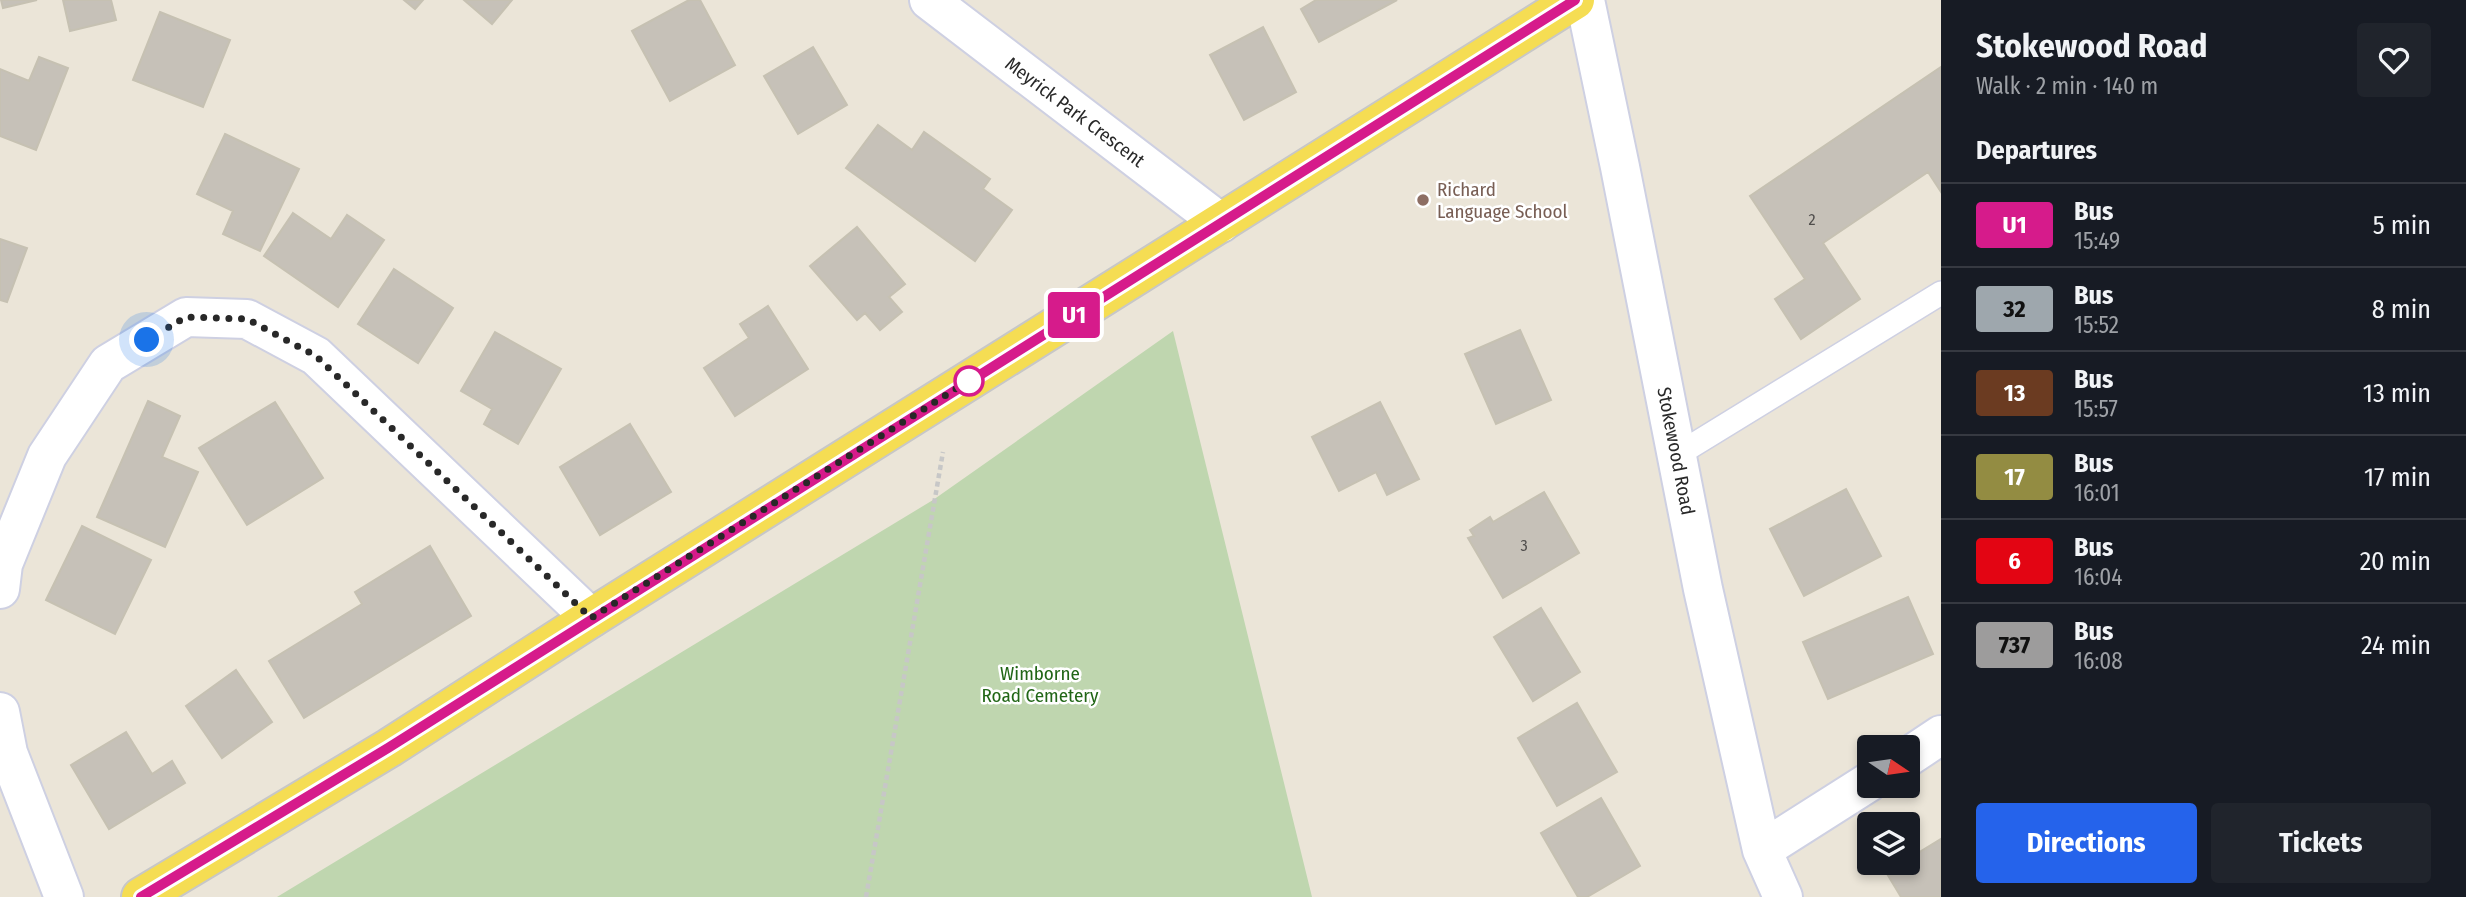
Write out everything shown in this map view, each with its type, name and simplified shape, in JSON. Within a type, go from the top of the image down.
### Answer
[{"type":"main road","points":[[141,897],[388,748],[1576,0]]},
{"type":"street","name":"Meyrick Park Crescent","points":[[929,0],[1221,223]]},
{"type":"street","name":"Stokewood Road","points":[[1585,0],[1703,589],[1762,850],[1783,897]]},
{"type":"street","points":[[0,589],[3,564],[47,456],[108,364],[186,317],[247,319],[316,356],[591,618]]},
{"type":"street","points":[[0,712],[8,752],[64,897]]},
{"type":"street","points":[[1920,749],[1941,735]]},
{"type":"street","points":[[1762,850],[1857,790]]},
{"type":"lane","points":[[1677,455],[1941,293]]},
{"type":"path","points":[[866,897],[933,500],[956,389]]},
{"type":"green space","name":"Wimborne Road Cemetery","points":[[1173,331],[1312,897],[277,897],[933,500]]},
{"type":"building","points":[[1,0],[37,0],[3,8]]},
{"type":"building","points":[[63,0],[111,0],[116,20],[70,31]]},
{"type":"building","points":[[404,0],[423,0],[415,9]]},
{"type":"building","points":[[464,0],[512,0],[492,24]]},
{"type":"building","points":[[689,0],[700,0],[735,65],[670,101],[632,31]]},
{"type":"building","points":[[1316,0],[1397,0],[1319,42],[1301,9]]},
{"type":"building","points":[[160,12],[230,40],[203,107],[133,80]]},
{"type":"building","points":[[1263,27],[1296,92],[1244,120],[1210,55]]},
{"type":"building","points":[[813,47],[847,105],[798,134],[764,76]]},
{"type":"building","points":[[39,57],[68,68],[36,150],[0,136],[0,69],[29,81]]},
{"type":"building","points":[[1941,67],[1941,192],[1928,172],[1823,243],[1860,299],[1801,339],[1775,299],[1805,279],[1750,196]]},
{"type":"building","points":[[878,125],[912,150],[924,132],[990,179],[983,189],[1012,210],[975,261],[846,168]]},
{"type":"building","points":[[225,134],[299,169],[260,251],[223,234],[233,211],[197,194]]},
{"type":"building","points":[[293,213],[331,239],[347,215],[384,240],[338,307],[264,256]]},
{"type":"building","points":[[857,227],[905,284],[889,297],[902,312],[880,330],[865,313],[857,320],[810,266]]},
{"type":"building","points":[[0,239],[27,248],[7,302],[0,300]]},
{"type":"building","points":[[394,269],[453,308],[418,363],[358,324]]},
{"type":"building","points":[[768,306],[808,369],[735,416],[704,368],[749,338],[740,324]]},
{"type":"building","points":[[1520,330],[1551,400],[1496,424],[1465,354]]},
{"type":"building","points":[[495,332],[561,369],[518,444],[484,424],[492,409],[461,391]]},
{"type":"building","points":[[148,401],[180,416],[162,457],[198,472],[165,547],[97,517]]},
{"type":"building","points":[[275,402],[323,478],[247,525],[199,448]]},
{"type":"building","points":[[1380,402],[1419,479],[1387,495],[1376,472],[1339,491],[1312,437]]},
{"type":"building","points":[[630,424],[671,492],[600,535],[560,467]]},
{"type":"building","points":[[1846,489],[1881,556],[1804,596],[1770,529]]},
{"type":"building","points":[[1544,492],[1579,553],[1503,598],[1468,538],[1474,536],[1470,530],[1490,517],[1493,522]]},
{"type":"building","points":[[82,526],[151,560],[115,634],[46,600]]},
{"type":"building","points":[[430,546],[471,616],[304,718],[269,661],[362,604],[355,592]]},
{"type":"building","points":[[1908,597],[1933,654],[1828,699],[1803,642]]},
{"type":"building","points":[[1541,608],[1580,672],[1533,701],[1494,637]]},
{"type":"building","points":[[236,670],[272,722],[222,758],[186,706]]},
{"type":"building","points":[[1577,703],[1617,772],[1557,806],[1518,738]]},
{"type":"building","points":[[126,732],[152,774],[172,761],[185,783],[109,829],[71,765]]},
{"type":"building","points":[[1601,798],[1640,866],[1587,897],[1578,897],[1541,833]]},
{"type":"building","points":[[1941,839],[1941,897],[1901,897],[1888,875],[1920,875],[1920,852]]},
{"type":"bus line","name":"U1","points":[[141,897],[388,748],[1575,0]]},
{"type":"place","name":"Richard Language School","points":[[1423,200]]},
{"type":"route","points":[[147,340],[186,317],[247,319],[316,356],[591,618],[978,375],[969,381]]}]
